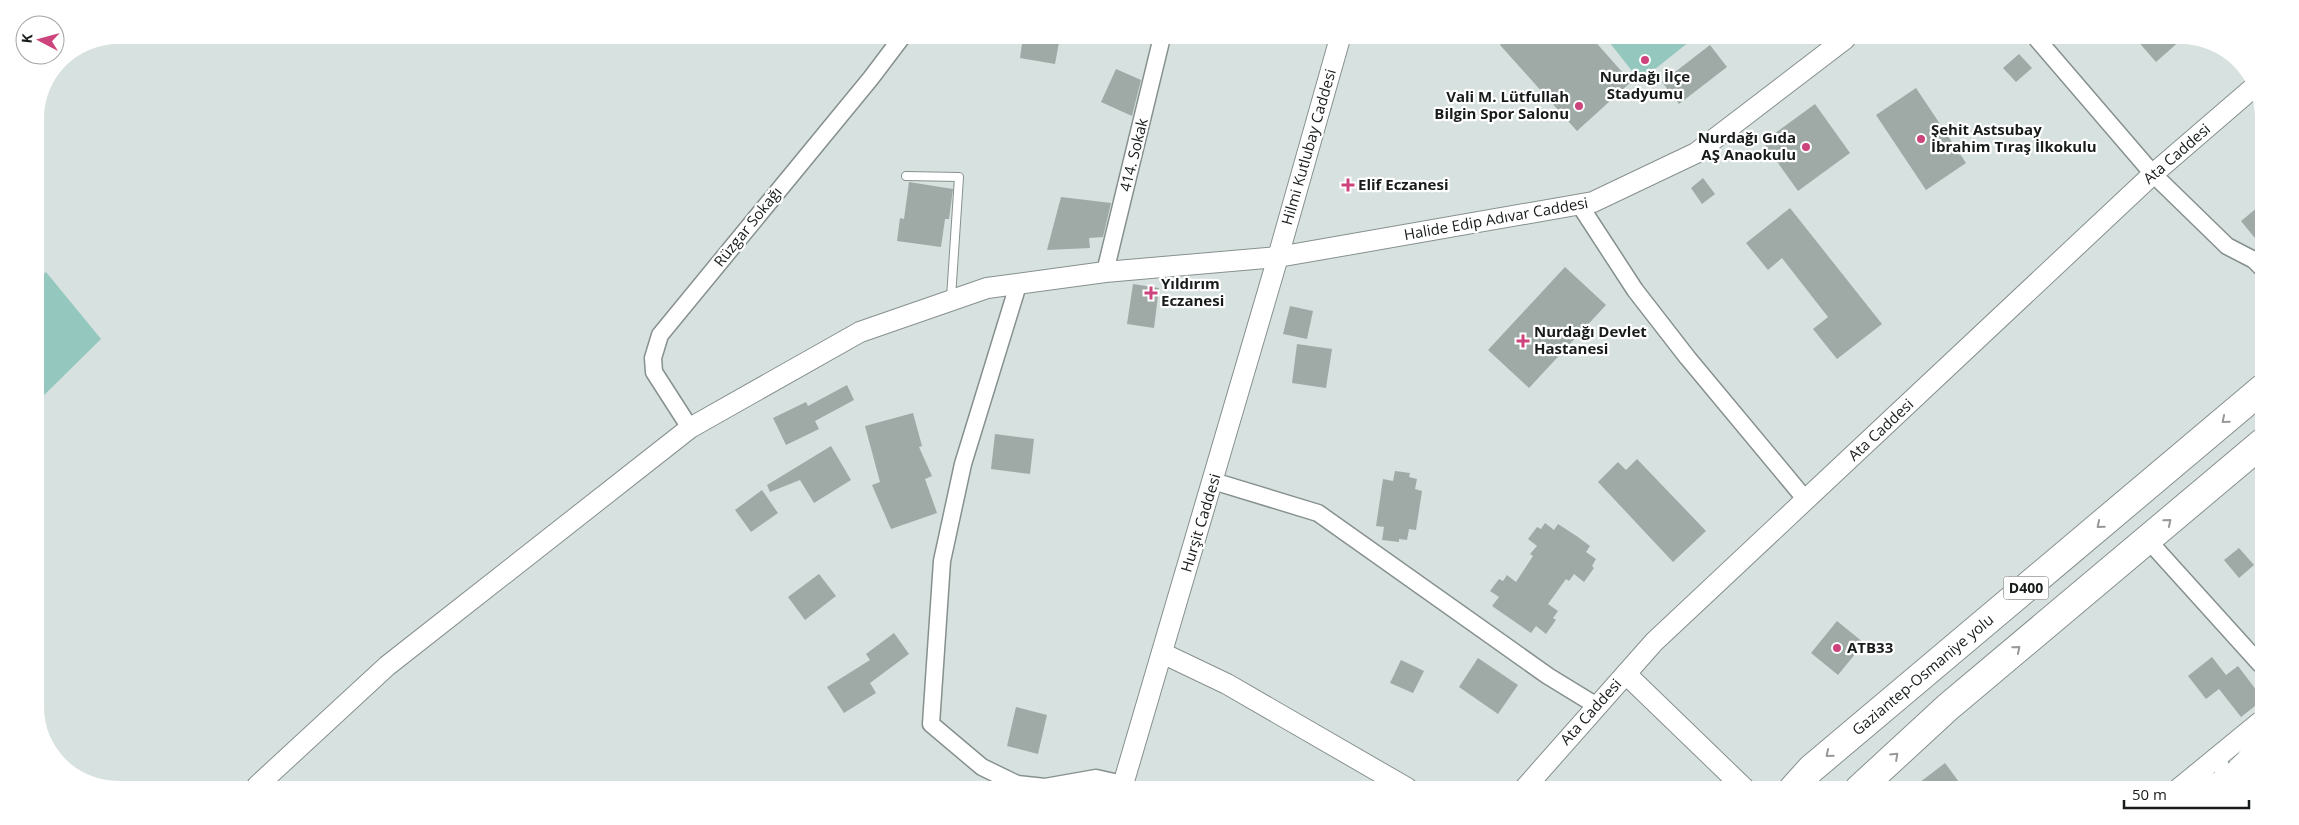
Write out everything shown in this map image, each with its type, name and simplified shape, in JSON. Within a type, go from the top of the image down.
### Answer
[{"type":"highway","name":"Gaziantep-Osmaniye yolu","points":[[1800,781],[1811,769],[2255,395]]},
{"type":"highway","name":"D400","points":[[1868,781],[1948,707],[2255,449]]},
{"type":"street","name":"Rüzgar Sokağı","points":[[690,428],[654,372],[653,358],[660,335],[897,44]]},
{"type":"street","name":"414. Sokak","points":[[1105,272],[1160,44]]},
{"type":"street","name":"Hilmi Kutlubay Caddesi","points":[[1278,257],[1338,44]]},
{"type":"street","name":"Halide Edip Adıvar Caddesi","points":[[262,781],[388,666],[690,428],[860,332],[987,288],[1105,272],[1278,257],[1593,202],[1696,153],[1837,44]]},
{"type":"street","points":[[2041,44],[2153,174],[2227,246],[2255,261]]},
{"type":"street","name":"Ata Caddesi","points":[[1531,781],[1654,642],[2153,174],[2250,90]]},
{"type":"street","points":[[1580,204],[1626,277],[1658,320],[1806,500]]},
{"type":"street","name":"Hurşit Caddesi","points":[[1124,781],[1278,257]]},
{"type":"street","points":[[1011,781],[982,767],[931,724],[942,561],[963,464],[1018,285]]},
{"type":"street","points":[[1213,481],[1318,513],[1548,676],[1597,706]]},
{"type":"street","points":[[2147,539],[2255,658]]},
{"type":"street","points":[[1162,653],[1227,684],[1395,781]]},
{"type":"street","points":[[1626,674],[1737,781]]},
{"type":"street","points":[[2188,781],[2252,729]]},
{"type":"street","points":[[2217,757],[2222,769]]},
{"type":"street","points":[[1079,781],[1096,778],[1106,781]]},
{"type":"lane","points":[[906,176],[959,177],[951,300]]},
{"type":"green space","name":"Nurdağı İlçe Stadyumu","points":[[1611,44],[1686,44],[1640,81]]},
{"type":"green space","points":[[46,272],[101,339],[44,395],[44,274]]},
{"type":"building","points":[[1022,44],[1059,44],[1055,64],[1020,58]]},
{"type":"building","name":"Vali M. Lütfullah Bilgin Spor Salonu","points":[[1597,44],[1631,82],[1577,131],[1500,45]]},
{"type":"building","points":[[2140,44],[2176,44],[2156,62]]},
{"type":"building","points":[[1710,45],[1727,67],[1679,104],[1662,82]]},
{"type":"building","points":[[2019,54],[2032,68],[2016,82],[2003,68]]},
{"type":"building","points":[[1116,69],[1141,80],[1132,116],[1101,102]]},
{"type":"building","name":"Şehit Astsubay İbrahim Tıraş İlkokulu","points":[[1916,88],[1966,163],[1926,190],[1876,115]]},
{"type":"building","name":"Nurdağı Gıda AŞ Anaokulu","points":[[1815,104],[1850,153],[1798,191],[1763,142]]},
{"type":"building","points":[[1703,178],[1715,194],[1702,204],[1691,188]]},
{"type":"building","points":[[909,182],[953,189],[949,219],[945,219],[941,247],[897,241],[900,218],[904,219]]},
{"type":"building","points":[[1061,197],[1111,203],[1103,237],[1089,238],[1090,248],[1047,250]]},
{"type":"building","points":[[1790,208],[1882,324],[1837,359],[1813,329],[1828,317],[1782,258],[1768,270],[1746,243]]},
{"type":"building","points":[[2255,210],[2255,238],[2241,221]]},
{"type":"building","points":[[1565,267],[1606,305],[1529,388],[1488,350]]},
{"type":"building","points":[[1133,284],[1159,288],[1154,328],[1127,324]]},
{"type":"building","points":[[1290,306],[1313,311],[1307,339],[1283,334]]},
{"type":"building","points":[[1297,344],[1332,349],[1326,388],[1292,383]]},
{"type":"building","points":[[847,385],[854,400],[815,421],[819,429],[786,445],[773,418],[806,402],[808,406]]},
{"type":"building","points":[[913,413],[922,446],[919,447],[932,476],[925,479],[937,513],[891,529],[872,485],[880,482],[865,426]]},
{"type":"building","points":[[995,434],[1034,439],[1030,474],[991,469]]},
{"type":"building","points":[[831,446],[851,480],[814,503],[800,480],[770,492],[767,485]]},
{"type":"building","points":[[1637,459],[1706,531],[1673,562],[1598,482],[1618,462],[1626,470]]},
{"type":"building","points":[[1395,471],[1410,473],[1409,477],[1417,479],[1415,489],[1422,491],[1416,530],[1409,529],[1407,540],[1399,539],[1399,542],[1382,540],[1384,527],[1376,526],[1383,479],[1393,481]]},
{"type":"building","points":[[762,490],[778,513],[751,532],[735,510]]},
{"type":"building","points":[[1545,523],[1554,530],[1558,524],[1578,537],[1590,546],[1586,552],[1596,559],[1592,566],[1594,568],[1584,582],[1574,574],[1569,581],[1566,579],[1548,604],[1558,611],[1553,618],[1556,620],[1546,634],[1536,626],[1531,633],[1492,606],[1499,597],[1490,591],[1499,579],[1503,581],[1507,575],[1516,582],[1533,556],[1530,554],[1537,546],[1528,539],[1537,527],[1541,529]]},
{"type":"building","points":[[2239,548],[2254,565],[2239,578],[2224,560]]},
{"type":"building","points":[[819,574],[836,596],[805,620],[788,597]]},
{"type":"building","name":"ATB33","points":[[1837,621],[1864,643],[1838,675],[1811,653]]},
{"type":"building","points":[[894,633],[909,654],[870,683],[876,693],[844,713],[827,687],[870,660],[866,654]]},
{"type":"building","points":[[2212,657],[2226,675],[2238,666],[2255,688],[2255,706],[2241,717],[2219,689],[2206,699],[2188,676]]},
{"type":"building","points":[[1478,658],[1518,685],[1498,714],[1459,687]]},
{"type":"building","points":[[1401,660],[1424,671],[1413,693],[1390,683]]},
{"type":"building","points":[[1016,707],[1047,715],[1038,754],[1007,746]]},
{"type":"building","points":[[1945,763],[1958,781],[1921,781]]},
{"type":"place","name":"Nurdağı İlçe Stadyumu","points":[[1645,60]]},
{"type":"place","name":"Vali M. Lütfullah Bilgin Spor Salonu","points":[[1579,106]]},
{"type":"place","name":"Şehit Astsubay İbrahim Tıraş İlkokulu","points":[[1921,139]]},
{"type":"place","name":"Nurdağı Gıda AŞ Anaokulu","points":[[1806,147]]},
{"type":"place","name":"Elif Eczanesi","points":[[1348,185]]},
{"type":"place","name":"Yıldırım Eczanesi","points":[[1151,293]]},
{"type":"place","name":"Nurdağı Devlet Hastanesi","points":[[1523,341]]},
{"type":"place","name":"ATB33","points":[[1837,648]]}]
